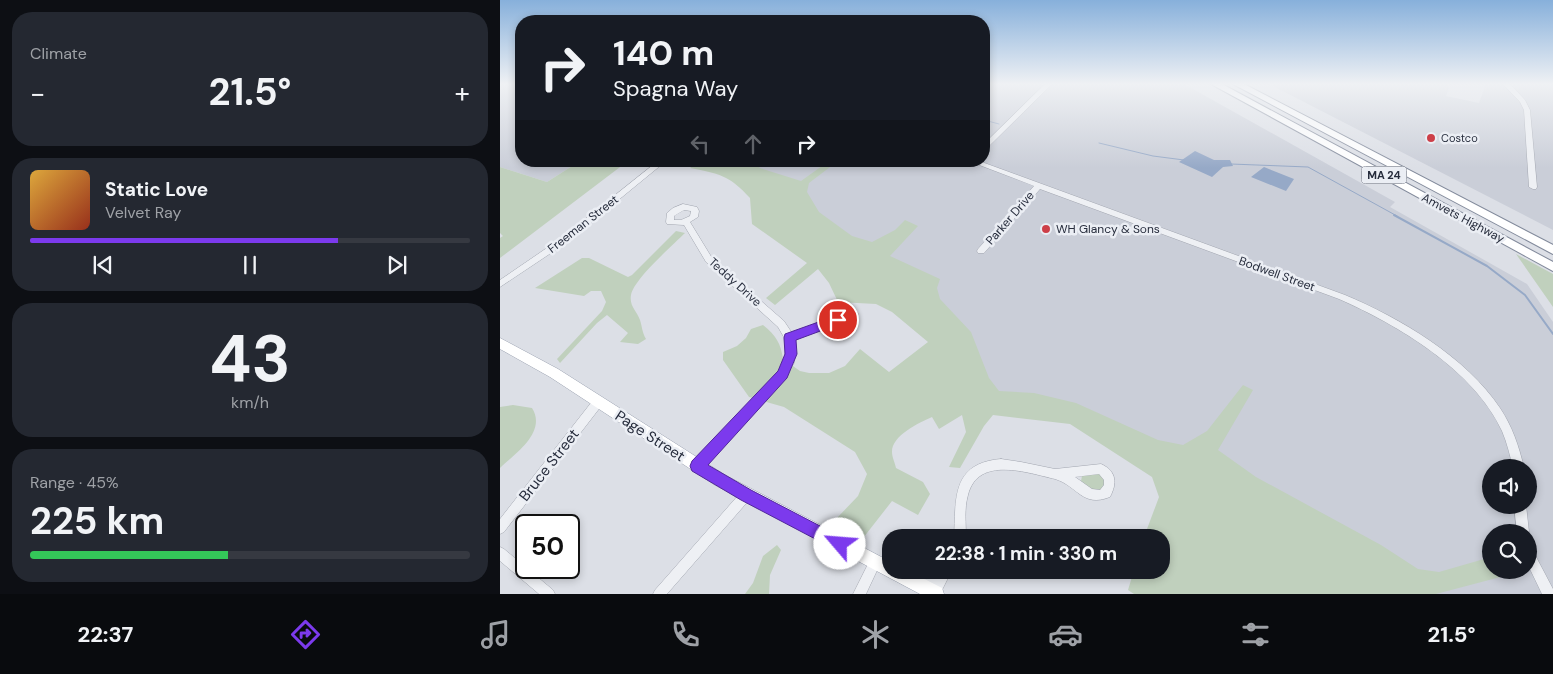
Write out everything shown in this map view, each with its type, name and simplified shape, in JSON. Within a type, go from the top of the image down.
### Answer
[{"type":"highway","name":"Amvets Highway","points":[[1266,112],[1553,266]]},
{"type":"highway","name":"Amvets Highway","points":[[1290,112],[1553,250]]},
{"type":"main road","name":"Page Street","points":[[500,343],[554,373],[697,466],[746,495],[932,592]]},
{"type":"street","points":[[990,142],[1021,112]]},
{"type":"street","points":[[1527,112],[1533,188]]},
{"type":"street","name":"Freeman Street","points":[[500,284],[562,241],[655,167]]},
{"type":"street","name":"Bodwell Street","points":[[988,167],[1342,297],[1387,318],[1446,357],[1476,384],[1492,404],[1506,427],[1513,444],[1516,459]]},
{"type":"street","name":"Parker Drive","points":[[982,251],[1038,186]]},
{"type":"street","name":"Teddy Drive","points":[[686,222],[709,260],[781,324],[790,338]]},
{"type":"street","points":[[697,466],[783,375],[791,354],[790,338],[854,314]]},
{"type":"street","name":"Bruce Street","points":[[500,528],[598,402]]},
{"type":"street","points":[[960,529],[962,493],[968,481],[981,470],[992,465],[1004,464],[1054,474],[1066,478],[1087,492],[1099,496],[1106,493],[1110,486],[1109,478],[1104,472],[1096,469],[1067,474],[1054,474]]},
{"type":"street","points":[[1080,487],[1076,478],[1084,470]]},
{"type":"street","points":[[659,594],[746,495]]},
{"type":"street","points":[[958,529],[960,524]]},
{"type":"street","points":[[500,553],[549,594]]},
{"type":"street","points":[[859,594],[875,562]]},
{"type":"street","points":[[1537,571],[1549,594]]},
{"type":"street","points":[[932,592],[934,579]]},
{"type":"street","points":[[932,592],[940,579]]},
{"type":"shaded area","points":[[500,112],[515,112],[515,167],[571,167],[547,182],[500,167]]},
{"type":"shaded area","points":[[990,112],[1234,112],[1395,202],[1390,207],[1527,284],[1553,322],[1553,594],[1366,594],[1072,420],[991,414],[957,332],[749,167],[990,167]]},
{"type":"shaded area","points":[[1323,112],[1553,112],[1553,230]]},
{"type":"green space","points":[[500,167],[547,182],[571,167],[620,167],[500,258],[500,238],[503,236],[500,233]]},
{"type":"green space","points":[[759,167],[801,181],[821,167],[830,167],[809,183],[807,192],[819,212],[852,236],[872,242],[895,230],[905,220],[918,226],[890,256],[940,279],[937,288],[940,299],[971,332],[989,378],[999,391],[1034,393],[1076,403],[1158,440],[1183,445],[1207,431],[1243,385],[1253,390],[1218,450],[1256,477],[1381,545],[1418,569],[1439,572],[1482,560],[1482,579],[1493,579],[1436,594],[1134,594],[1128,590],[1131,579],[1170,579],[1170,529],[1147,529],[1159,497],[1152,477],[1070,424],[993,415],[984,426],[960,468],[949,467],[966,432],[962,415],[939,429],[932,417],[901,435],[896,440],[892,452],[896,468],[923,482],[930,494],[918,515],[892,501],[860,542],[848,539],[836,519],[858,496],[867,474],[855,452],[784,407],[749,397],[723,360],[723,352],[737,346],[746,338],[751,329],[763,325],[777,340],[783,359],[800,371],[829,373],[845,366],[860,349],[889,372],[928,342],[892,312],[876,304],[838,302],[829,283],[818,269],[775,305],[766,298],[807,263],[752,224],[750,198],[736,184],[717,174],[690,168]]},
{"type":"green space","points":[[676,231],[685,233],[639,280],[631,295],[632,305],[640,320],[646,339],[638,344],[620,342],[628,333],[607,315],[597,323],[560,363],[557,359],[602,311],[606,302],[601,291],[591,291],[584,296],[535,288],[582,258],[589,258],[628,277]]},
{"type":"green space","points":[[1516,254],[1553,274],[1553,307]]},
{"type":"green space","points":[[513,405],[532,408],[536,417],[536,425],[528,441],[500,468],[500,407]]},
{"type":"green space","points":[[1096,473],[1102,475],[1106,483],[1101,491],[1089,489],[1081,481],[1082,476]]},
{"type":"green space","points":[[777,545],[781,550],[770,575],[769,594],[745,594],[753,583],[763,556]]},
{"type":"water","points":[[1195,151],[1214,160],[1230,160],[1233,166],[1223,167],[1212,177],[1179,162]]},
{"type":"water","points":[[1264,167],[1294,179],[1286,191],[1251,177]]},
{"type":"waterway","points":[[990,122],[999,124]]},
{"type":"waterway","points":[[1099,143],[1153,156],[1184,160]]},
{"type":"waterway","points":[[1231,164],[1308,167],[1397,216]]},
{"type":"waterway","points":[[1394,215],[1487,266],[1525,295],[1553,334]]},
{"type":"place","name":"Costco","points":[[1431,138]]},
{"type":"place","name":"WH Glancy & Sons","points":[[1046,229]]},
{"type":"route","points":[[838,320],[790,338],[791,354],[783,375],[697,466],[746,495],[840,544]]}]
